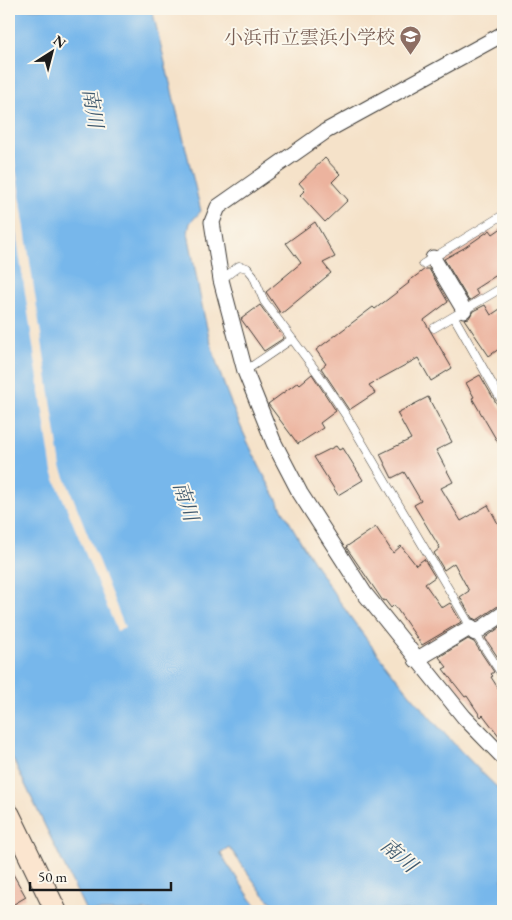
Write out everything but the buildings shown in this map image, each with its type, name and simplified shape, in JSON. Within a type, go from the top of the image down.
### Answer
[{"type":"street","points":[[503,34],[326,131],[218,206],[212,222],[221,280],[245,372],[274,443],[300,493],[365,594],[416,660],[464,717],[503,757]]},
{"type":"street","points":[[428,261],[459,313]]},
{"type":"street","points":[[416,660],[503,614]]},
{"type":"street","points":[[9,814],[56,911]]},
{"type":"lane","points":[[428,261],[503,215]]},
{"type":"lane","points":[[221,280],[239,266],[247,268],[253,275],[264,301],[318,374],[352,425],[473,630],[503,676]]},
{"type":"lane","points":[[434,328],[503,287]]},
{"type":"lane","points":[[459,313],[503,403]]},
{"type":"lane","points":[[245,372],[292,339]]},
{"type":"water","name":"南川","points":[[9,9],[152,9],[201,211],[190,223],[188,233],[199,292],[213,351],[231,403],[253,454],[278,502],[306,550],[349,615],[372,647],[422,708],[475,766],[503,793],[503,911],[281,911],[263,894],[229,847],[220,853],[259,911],[86,911],[9,751]]},
{"type":"pier","points":[[9,123],[61,467],[125,628],[117,631],[52,472],[9,186]]},
{"type":"place","name":"小浜市立雲浜小学校","points":[[411,56]]}]
